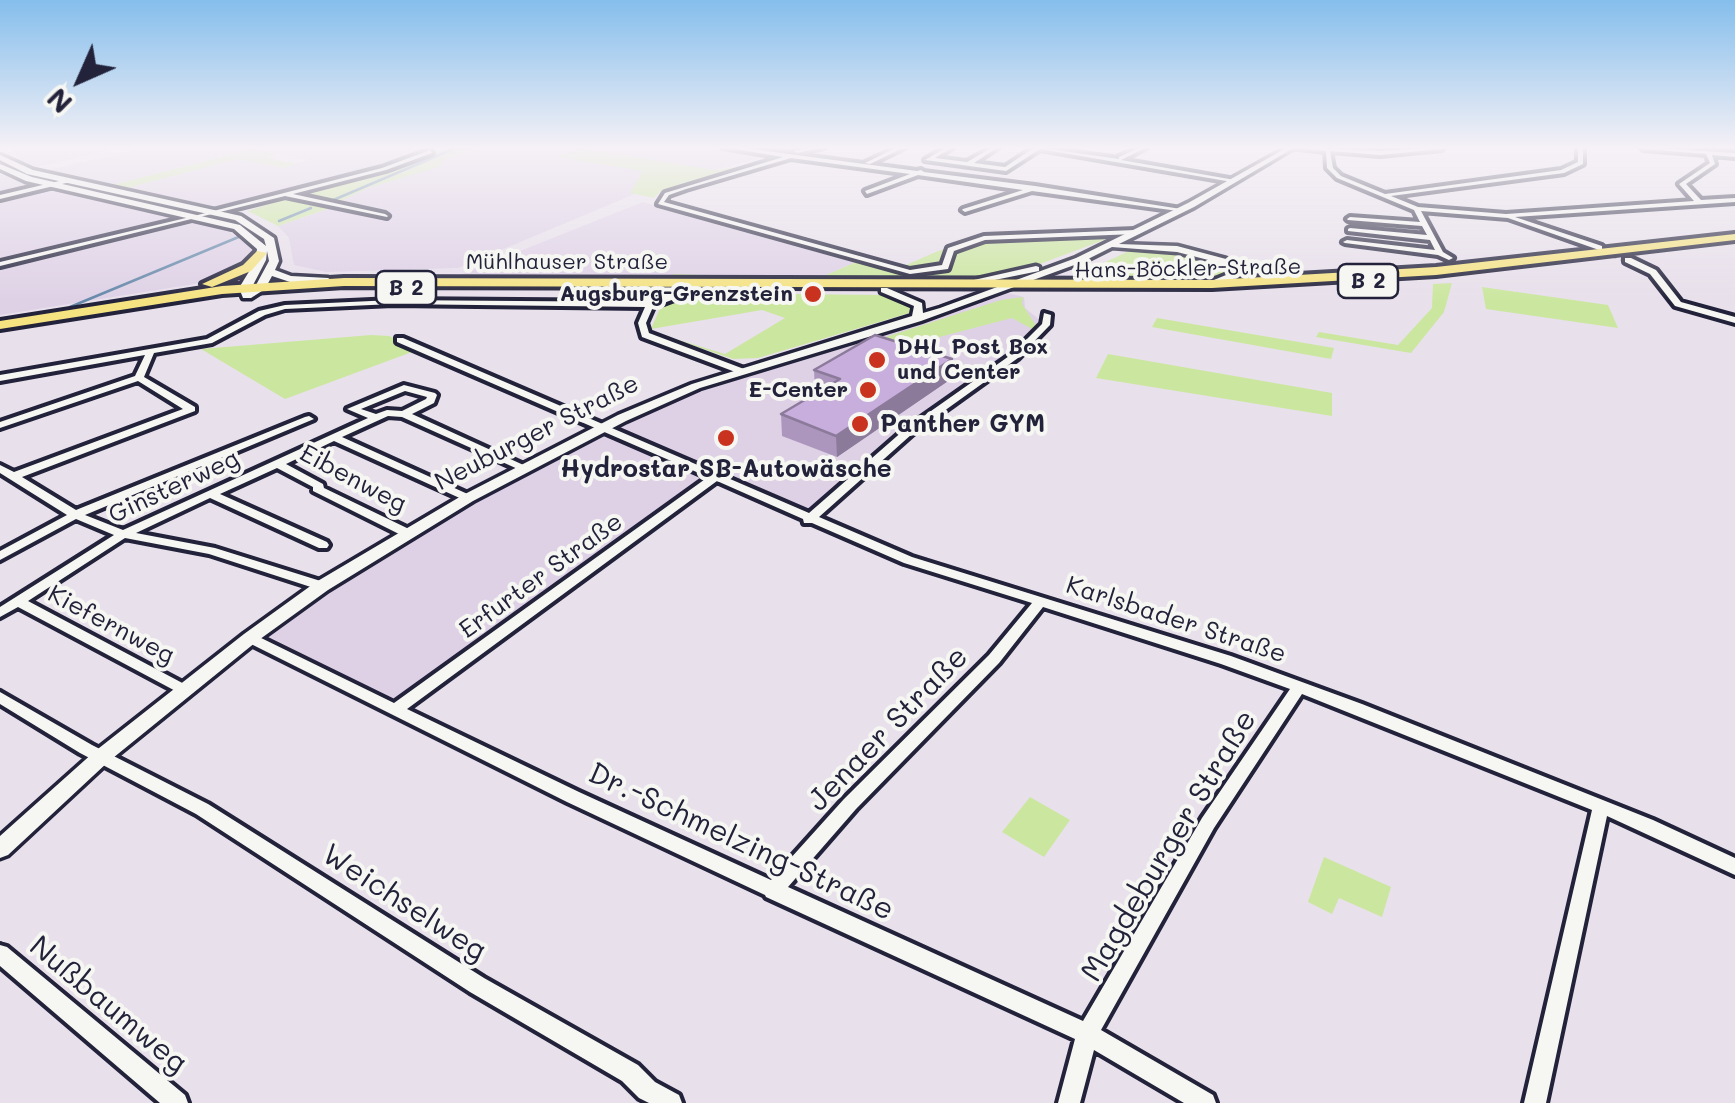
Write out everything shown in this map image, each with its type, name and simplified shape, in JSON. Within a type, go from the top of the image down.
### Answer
[{"type":"main road","points":[[122,198],[204,216],[246,231],[259,243],[262,253],[246,292]]},
{"type":"main road","points":[[153,198],[251,223],[269,238],[275,256],[261,287]]},
{"type":"main road","name":"Hans-Böckler-Straße","points":[[1018,284],[1212,284],[1436,271],[1735,237]]},
{"type":"main road","name":"Hans-Böckler-Straße","points":[[1000,291],[1310,286],[1735,246]]},
{"type":"main road","points":[[116,305],[224,279],[247,268],[262,253]]},
{"type":"main road","points":[[270,272],[290,279],[344,282]]},
{"type":"main road","name":"Mühlhauser Straße","points":[[0,328],[261,287],[344,282],[1018,284]]},
{"type":"main road","name":"Mühlhauser Straße","points":[[0,328],[116,305],[246,292],[374,288],[1000,291]]},
{"type":"street","points":[[0,264],[266,198]]},
{"type":"street","points":[[302,198],[385,216]]},
{"type":"street","points":[[665,198],[662,200],[666,206],[910,272],[945,268],[951,250],[984,238],[1135,232]]},
{"type":"street","points":[[965,210],[1000,198]]},
{"type":"street","points":[[1113,198],[1178,209]]},
{"type":"street","name":"Neuburger Straße","points":[[0,849],[102,757],[250,638],[322,586],[468,498],[600,429],[741,370],[1000,291],[1079,260],[1197,198]]},
{"type":"street","points":[[1396,198],[1418,209],[1506,216],[1735,200]]},
{"type":"street","points":[[1418,209],[1440,253]]},
{"type":"street","points":[[1506,216],[1599,248]]},
{"type":"street","points":[[1350,218],[1425,224]]},
{"type":"street","points":[[1350,230],[1432,238]]},
{"type":"street","points":[[1348,242],[1440,253],[1449,258]]},
{"type":"street","points":[[1106,247],[1163,246],[1216,258],[1234,269],[1230,277],[1212,284]]},
{"type":"street","points":[[957,284],[1079,260],[1097,277],[1136,284]]},
{"type":"street","points":[[1628,260],[1652,272],[1678,304],[1735,320]]},
{"type":"street","points":[[628,290],[647,297],[650,304],[642,323],[646,335],[741,370]]},
{"type":"street","points":[[0,378],[210,341],[262,313],[285,307],[394,302],[650,304],[690,290]]},
{"type":"street","points":[[884,290],[919,304],[917,319]]},
{"type":"street","points":[[808,520],[908,432],[1014,356],[1046,325],[1047,315]]},
{"type":"street","name":"Karlsbader Straße","points":[[400,340],[808,520],[908,560],[1299,687],[1602,807],[1735,867]]},
{"type":"street","points":[[0,426],[139,378],[150,354]]},
{"type":"street","points":[[14,476],[191,409],[139,378]]},
{"type":"street","points":[[374,417],[352,409],[404,388],[434,398],[404,414]]},
{"type":"street","name":"Ginsterweg","points":[[0,613],[123,534],[374,417],[404,414],[524,468]]},
{"type":"street","points":[[0,556],[74,516],[309,420]]},
{"type":"street","points":[[335,438],[468,498]]},
{"type":"street","name":"Eibenweg","points":[[278,464],[319,486],[317,489],[407,534]]},
{"type":"street","points":[[0,468],[74,516],[123,534],[211,551],[322,586]]},
{"type":"street","name":"Erfurter Straße","points":[[395,710],[714,478]]},
{"type":"street","points":[[210,494],[323,544]]},
{"type":"street","name":"Kiefernweg","points":[[17,600],[183,690]]},
{"type":"street","name":"Jenaer Straße","points":[[773,891],[860,794],[994,659],[1040,602]]},
{"type":"street","name":"Dr.-Schmelzing-Straße","points":[[250,638],[773,891],[1087,1034],[1205,1103]]},
{"type":"street","name":"Magdeburger Straße","points":[[1069,1103],[1087,1034],[1201,835],[1299,687]]},
{"type":"street","name":"Weichselweg","points":[[0,698],[202,810],[477,986],[630,1073],[647,1090],[671,1103]]},
{"type":"street","points":[[1535,1103],[1602,807]]},
{"type":"street","name":"Nußbaumweg","points":[[0,954],[177,1103]]},
{"type":"shaded area","points":[[0,198],[106,198],[183,217],[0,261]]},
{"type":"shaded area","points":[[177,198],[260,198],[222,208]]},
{"type":"shaded area","points":[[335,198],[624,198],[458,268],[326,272],[294,265],[289,238],[278,226],[328,209],[318,205]]},
{"type":"shaded area","points":[[643,202],[856,262],[817,279],[460,275]]},
{"type":"shaded area","points":[[201,221],[227,230],[245,243],[253,252],[248,262],[207,282],[0,315],[0,269]]},
{"type":"shaded area","points":[[999,291],[1024,297],[1025,308],[1046,325],[1015,356],[908,432],[808,520],[714,478],[395,710],[250,638],[407,533],[662,400]]},
{"type":"green space","points":[[285,199],[330,208],[278,226],[248,211]]},
{"type":"green space","points":[[1102,234],[1107,238],[1037,265],[970,279],[946,281],[689,278],[672,274],[817,279],[856,262],[901,272],[904,266],[938,251],[985,239]]},
{"type":"green space","points":[[1135,248],[1164,249],[1217,261],[1227,272],[1211,278],[1129,278],[1093,268]]},
{"type":"green space","points":[[1452,283],[1444,312],[1411,353],[1316,337],[1319,332],[1398,345],[1432,308],[1433,284]]},
{"type":"green space","points":[[1482,287],[1608,305],[1618,328],[1486,309]]},
{"type":"green space","points":[[694,293],[882,295],[915,304],[913,312],[758,358],[733,359],[662,335],[725,354],[785,318],[762,310],[651,329],[663,301]]},
{"type":"green space","points":[[1023,297],[1022,304],[1037,327],[1034,330],[1012,318],[909,345],[870,342],[1001,300]]},
{"type":"green space","points":[[1157,318],[1334,348],[1331,359],[1152,327]]},
{"type":"green space","points":[[389,336],[420,349],[285,399],[201,349]]},
{"type":"green space","points":[[1108,354],[1332,393],[1332,416],[1096,378]]},
{"type":"green space","points":[[1030,797],[1070,820],[1044,857],[1002,832]]},
{"type":"green space","points":[[1324,857],[1391,887],[1382,917],[1339,898],[1332,914],[1308,902]]},
{"type":"building","points":[[875,335],[952,359],[836,436],[781,414],[840,379],[814,370]]},
{"type":"waterway","points":[[331,201],[337,198]]},
{"type":"waterway","points":[[279,221],[311,208]]},
{"type":"waterway","points":[[70,307],[241,236]]},
{"type":"tunnel","points":[[1599,248],[1628,260]]},
{"type":"place","name":"Augsburg-Grenzstein","points":[[813,294]]},
{"type":"place","name":"DHL Post Box und Center","points":[[877,360]]},
{"type":"place","name":"E-Center","points":[[868,390]]},
{"type":"place","name":"Panther GYM","points":[[860,424]]},
{"type":"place","name":"Hydrostar SB-Autowäsche","points":[[726,438]]}]
